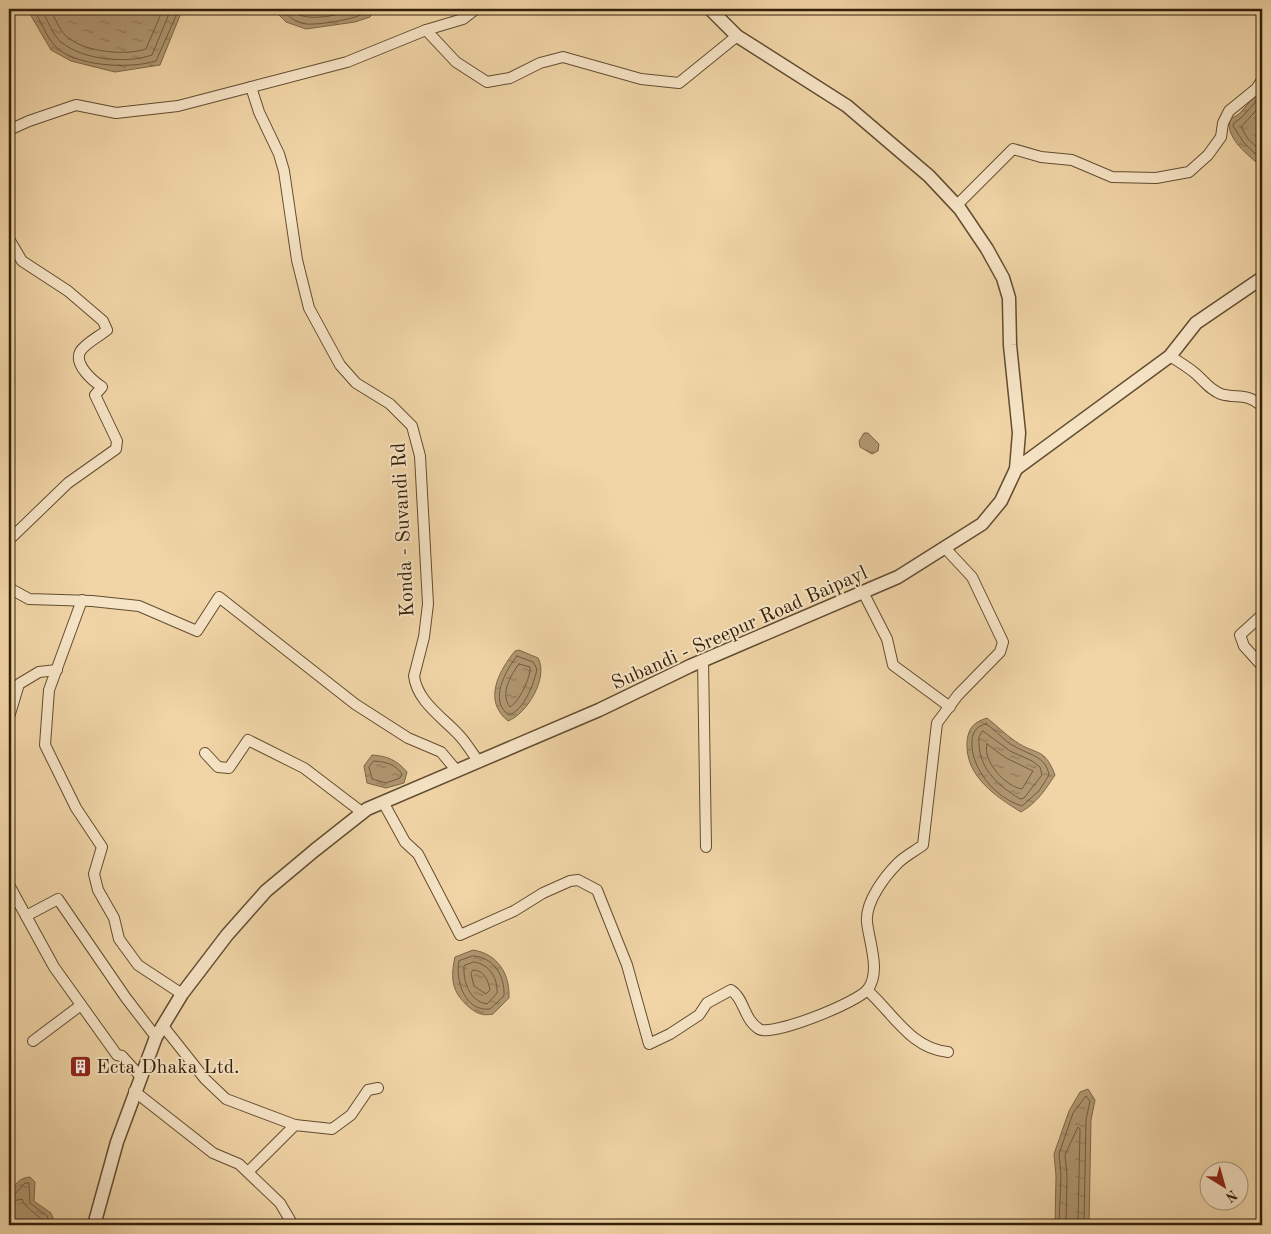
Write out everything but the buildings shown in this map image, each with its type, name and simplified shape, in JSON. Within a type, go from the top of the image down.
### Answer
[{"type":"street","points":[[9,130],[76,105],[116,113],[178,106],[251,88],[346,62],[426,30],[462,19],[476,9]]},
{"type":"street","name":"Subandi - Sreepur Road Baipayl","points":[[94,1225],[134,1091],[159,1031],[182,994],[227,935],[266,891],[362,813],[383,802],[599,710],[702,660],[898,577],[982,524],[1002,501],[1016,469],[1019,433],[1010,345],[1008,298],[1003,278],[987,250],[956,206],[929,176],[847,106],[738,36],[710,9]]},
{"type":"street","points":[[426,30],[456,62],[487,82],[510,78],[540,63],[563,57],[640,79],[679,83],[738,36]]},
{"type":"street","points":[[956,206],[1013,149],[1041,157],[1072,160],[1112,177],[1156,178],[1189,172],[1208,155],[1221,137],[1222,123],[1229,111],[1256,88],[1262,80]]},
{"type":"street","name":"Konda - Suvandi Rd","points":[[251,88],[259,112],[279,154],[284,171],[297,260],[309,308],[340,364],[356,383],[390,404],[412,426],[416,437],[420,456],[428,604],[424,637],[414,682],[430,706],[458,734],[479,762]]},
{"type":"street","points":[[9,239],[22,261],[68,290],[103,321],[107,327],[107,330],[80,351],[79,359],[86,372],[102,387],[95,395],[117,441],[116,448],[68,483],[9,540]]},
{"type":"street","points":[[1016,469],[1170,356],[1196,323],[1262,278]]},
{"type":"street","points":[[1170,356],[1196,374],[1209,388],[1222,394],[1235,394],[1255,400],[1262,406]]},
{"type":"street","points":[[383,802],[405,842],[418,854],[460,935],[514,911],[542,893],[570,881],[578,880],[597,890],[627,965],[649,1044],[670,1034],[699,1015],[707,1003],[731,990],[738,994],[749,1018],[759,1029],[766,1031],[787,1026],[851,1001],[867,990],[873,979],[872,946],[867,921],[869,905],[899,862],[923,845],[937,723],[950,706],[1000,652],[1003,642],[972,577],[945,548]]},
{"type":"street","points":[[9,588],[29,599],[82,600],[139,606],[197,630],[219,597],[355,704],[408,738],[441,752],[457,771]]},
{"type":"street","points":[[863,592],[874,618],[887,639],[894,665],[950,706]]},
{"type":"street","points":[[82,600],[49,690],[45,745],[76,808],[102,847],[94,874],[98,890],[114,918],[119,939],[138,965],[182,994]]},
{"type":"street","points":[[1262,615],[1240,635],[1244,646],[1262,666]]},
{"type":"street","points":[[702,660],[706,847]]},
{"type":"street","points":[[9,717],[18,684],[39,672],[56,670]]},
{"type":"street","points":[[205,753],[218,767],[229,768],[248,740],[304,768],[362,813]]},
{"type":"street","points":[[9,885],[54,967],[117,1055],[136,1070],[141,1077]]},
{"type":"street","points":[[26,916],[58,899],[126,998],[226,1099],[295,1125],[332,1129],[350,1115],[368,1090],[378,1088]]},
{"type":"street","points":[[867,990],[884,1005],[905,1032],[934,1051],[948,1052]]},
{"type":"street","points":[[33,1041],[81,1005]]},
{"type":"street","points":[[134,1091],[213,1153],[239,1164],[280,1203],[293,1225]]},
{"type":"street","points":[[248,1172],[295,1125]]},
{"type":"water","points":[[27,9],[186,9],[181,13],[160,65],[115,72],[71,61],[51,50]]},
{"type":"water","points":[[273,9],[377,9],[370,17],[355,22],[306,29],[286,22]]},
{"type":"water","points":[[1262,88],[1262,167],[1235,140],[1231,134],[1229,120],[1239,114]]},
{"type":"water","points":[[864,433],[868,433],[879,444],[878,451],[872,454],[860,447],[859,441]]},
{"type":"water","points":[[519,650],[538,658],[541,666],[541,675],[529,703],[515,717],[508,721],[500,713],[496,705],[496,686],[503,668],[515,651]]},
{"type":"water","points":[[987,718],[1022,746],[1043,755],[1055,775],[1036,800],[1021,812],[992,792],[976,775],[971,765],[967,742],[970,729],[979,721]]},
{"type":"water","points":[[372,755],[382,756],[399,764],[407,772],[404,783],[386,788],[367,783],[364,766]]},
{"type":"water","points":[[473,950],[482,952],[496,961],[505,973],[509,998],[493,1014],[481,1014],[470,1008],[459,997],[454,985],[455,957]]},
{"type":"water","points":[[1088,1089],[1095,1100],[1091,1120],[1089,1225],[1055,1225],[1056,1176],[1054,1154],[1069,1111],[1080,1092]]},
{"type":"water","points":[[30,1177],[35,1182],[34,1201],[51,1213],[56,1225],[10,1225],[7,1211],[10,1195],[17,1183]]},
{"type":"place","name":"Ecta Dhaka Ltd.","points":[[80,1066]]}]
